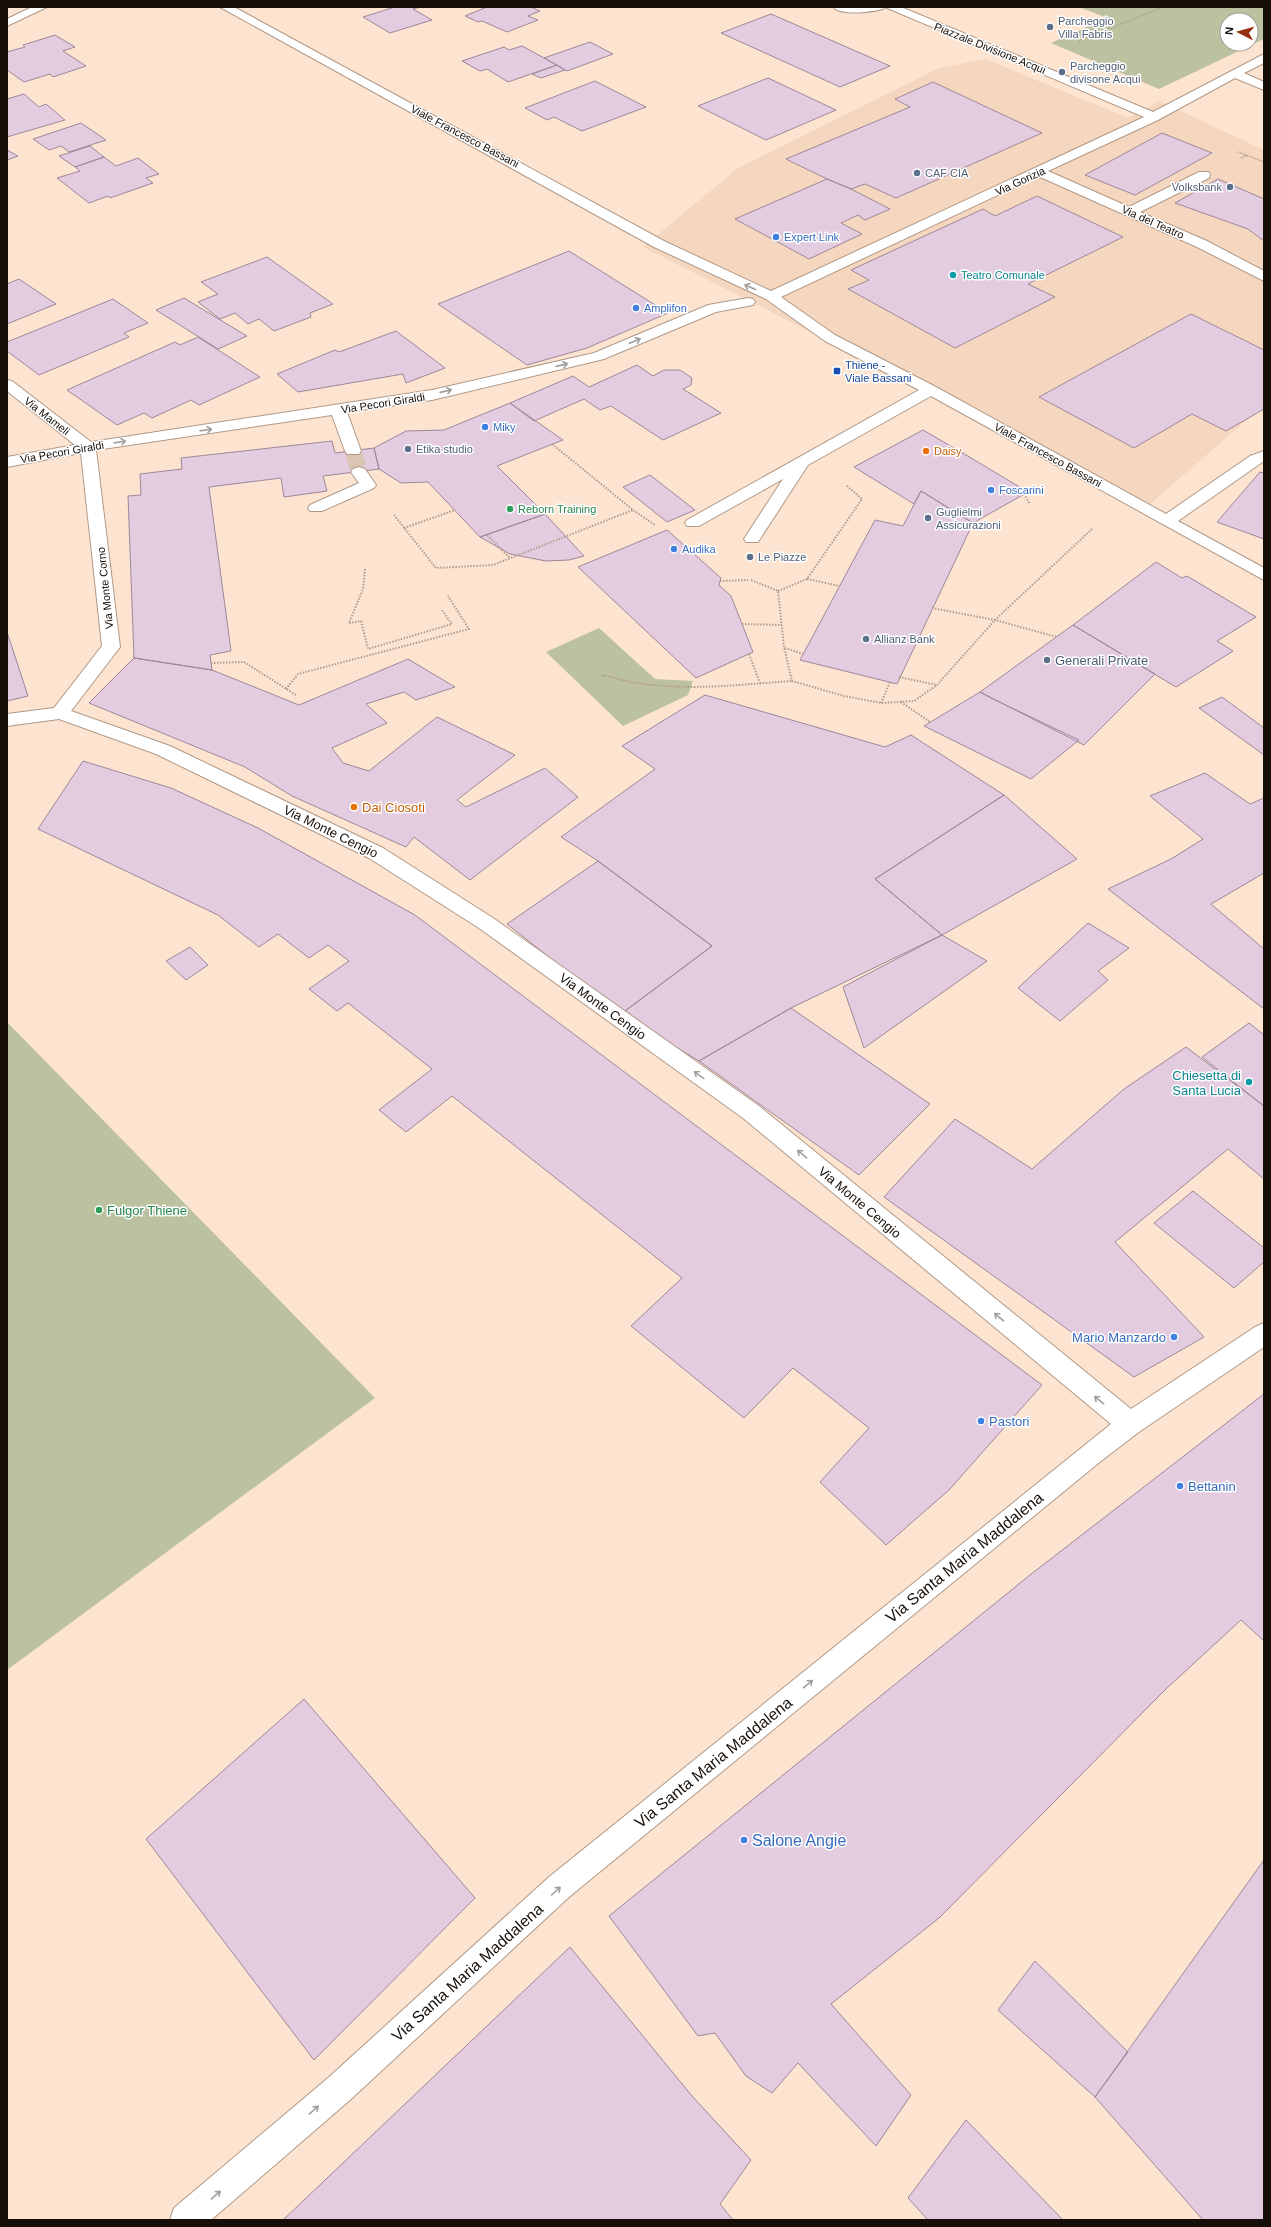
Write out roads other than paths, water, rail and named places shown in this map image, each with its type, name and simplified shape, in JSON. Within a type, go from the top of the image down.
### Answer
[{"type":"street","points":[[7,23],[41,7]]},
{"type":"street","name":"Viale Francesco Bassani","points":[[226,7],[703,266],[771,296],[830,338]]},
{"type":"street","points":[[839,7],[862,10],[879,7]]},
{"type":"street","name":"Piazzale Divisione Acqui","points":[[891,7],[1154,117]]},
{"type":"street","name":"Via Gorizia","points":[[771,296],[1154,117],[1264,58]]},
{"type":"street","points":[[1236,74],[1264,86]]},
{"type":"street","name":"Via del Teatro","points":[[1039,172],[1202,244],[1264,277]]},
{"type":"street","points":[[1129,212],[1204,175]]},
{"type":"street","name":"Viale Francesco Bassani","points":[[703,266],[748,302],[830,338],[931,390],[1264,574]]},
{"type":"street","name":"Via Pecori Giraldi","points":[[7,462],[88,447],[432,395],[599,356],[713,308],[748,302]]},
{"type":"street","name":"Via Mameli","points":[[7,384],[88,447]]},
{"type":"street","points":[[693,522],[808,460],[931,390]]},
{"type":"street","points":[[338,410],[353,451]]},
{"type":"street","name":"Via Monte Corno","points":[[60,713],[111,647],[88,447]]},
{"type":"street","points":[[1167,521],[1264,456]]},
{"type":"street","points":[[752,539],[808,460]]},
{"type":"street","points":[[316,508],[368,485],[359,472]]},
{"type":"street","name":"Via Monte Cengio","points":[[7,720],[60,713],[163,750],[370,850],[486,923],[751,1112],[1130,1424]]},
{"type":"street","name":"Via Santa Maria Maddalena","points":[[186,2220],[339,2089],[559,1887],[1074,1467],[1130,1424],[1264,1334]]},
{"type":"tunnel","points":[[353,451],[359,472]]},
{"type":"place","name":"Parcheggio Villa Fabris","points":[[1050,27]]},
{"type":"place","name":"Parcheggio divisone Acqui","points":[[1062,72]]},
{"type":"place","name":"CAF CIA","points":[[917,173]]},
{"type":"place","name":"Volksbank","points":[[1230,187]]},
{"type":"place","name":"Expert Link","points":[[776,237]]},
{"type":"place","name":"Teatro Comunale","points":[[953,275]]},
{"type":"place","name":"Amplifon","points":[[636,308]]},
{"type":"place","name":"Thiene - Viale Bassani","points":[[837,371]]},
{"type":"place","name":"Miky","points":[[485,427]]},
{"type":"place","name":"Etika studio","points":[[408,449]]},
{"type":"place","name":"Daisy","points":[[926,451]]},
{"type":"place","name":"Foscarini","points":[[991,490]]},
{"type":"place","name":"Reborn Training","points":[[510,509]]},
{"type":"place","name":"Guglielmi Assicurazioni","points":[[928,518]]},
{"type":"place","name":"Audika","points":[[674,549]]},
{"type":"place","name":"Le Piazze","points":[[750,557]]},
{"type":"place","name":"Allianz Bank","points":[[866,639]]},
{"type":"place","name":"Generali Private","points":[[1047,660]]},
{"type":"place","name":"Dai Ciosoti","points":[[354,807]]},
{"type":"place","name":"Chiesetta di Santa Lucia","points":[[1249,1082]]},
{"type":"place","name":"Fulgor Thiene","points":[[99,1210]]},
{"type":"place","name":"Mario Manzardo","points":[[1174,1337]]},
{"type":"place","name":"Pastori","points":[[981,1421]]},
{"type":"place","name":"Bettanin","points":[[1180,1486]]},
{"type":"place","name":"Salone Angie","points":[[744,1840]]}]
